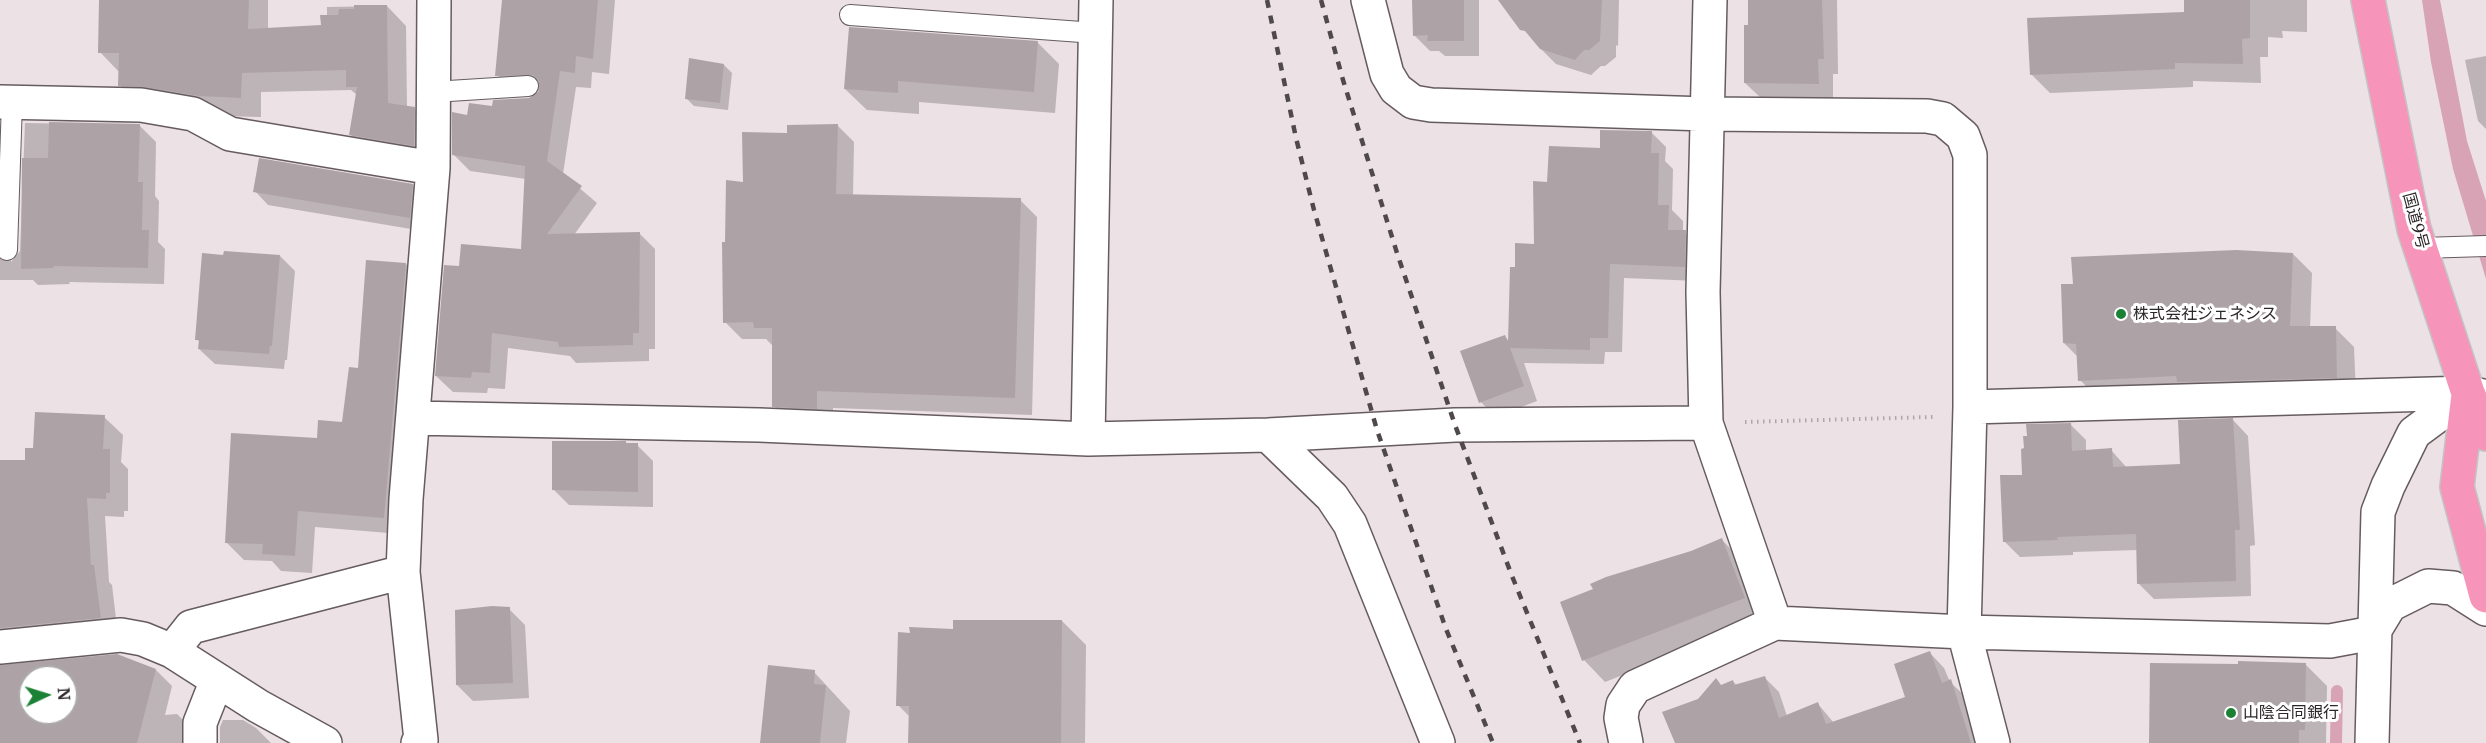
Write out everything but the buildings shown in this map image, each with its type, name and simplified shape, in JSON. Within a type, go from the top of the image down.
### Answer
[{"type":"highway","name":"国道9号","points":[[2368,0],[2414,229],[2480,402],[2486,434]]},
{"type":"highway","points":[[2480,402],[2457,487],[2486,596]]},
{"type":"street","points":[[418,743],[421,740],[403,572],[433,168],[434,0]]},
{"type":"street","points":[[1088,439],[1096,0]]},
{"type":"street","points":[[1368,0],[1387,74],[1396,88],[1413,102],[1431,105],[1706,114],[1927,116],[1943,119],[1956,127],[1964,136],[1970,155],[1969,412],[1964,632],[1993,743]]},
{"type":"street","points":[[1710,0],[1703,292],[1706,423],[1775,623]]},
{"type":"street","points":[[6,102],[141,105],[193,114],[230,134],[433,168]]},
{"type":"street","points":[[1969,412],[2480,402]]},
{"type":"street","points":[[2372,743],[2373,633],[2378,512],[2414,433],[2480,402]]},
{"type":"street","points":[[413,418],[759,425],[1088,439],[1268,435],[1455,425],[1706,423]]},
{"type":"street","points":[[1268,435],[1332,497],[1350,524],[1438,743]]},
{"type":"street","points":[[172,651],[191,627],[403,572]]},
{"type":"street","points":[[1626,743],[1621,718],[1623,705],[1635,687],[1775,623],[1964,632],[2330,641],[2373,633],[2390,605],[2428,586],[2453,588],[2486,609]]},
{"type":"street","points":[[0,646],[121,635],[143,639],[172,651],[258,706],[325,743]]},
{"type":"street","points":[[200,743],[200,723],[217,680]]},
{"type":"lane","points":[[850,15],[1095,33]]},
{"type":"lane","points":[[433,92],[528,86]]},
{"type":"lane","points":[[6,102],[7,250]]},
{"type":"lane","points":[[2421,248],[2478,246]]},
{"type":"path","points":[[1706,423],[1969,412]]},
{"type":"shaded area","points":[[2422,0],[2440,0],[2467,141],[2486,201],[2486,279],[2453,169],[2431,62]]},
{"type":"waterway","points":[[2336,743],[2337,691]]},
{"type":"railway","points":[[1267,0],[1296,138],[1314,210],[1377,430],[1446,629],[1493,743]]},
{"type":"railway","points":[[1321,0],[1343,80],[1397,253],[1455,425],[1512,576],[1580,743]]},
{"type":"place","name":"株式会社ジェネシス","points":[[2121,314]]},
{"type":"place","name":"山陰合同銀行","points":[[2231,713]]}]
